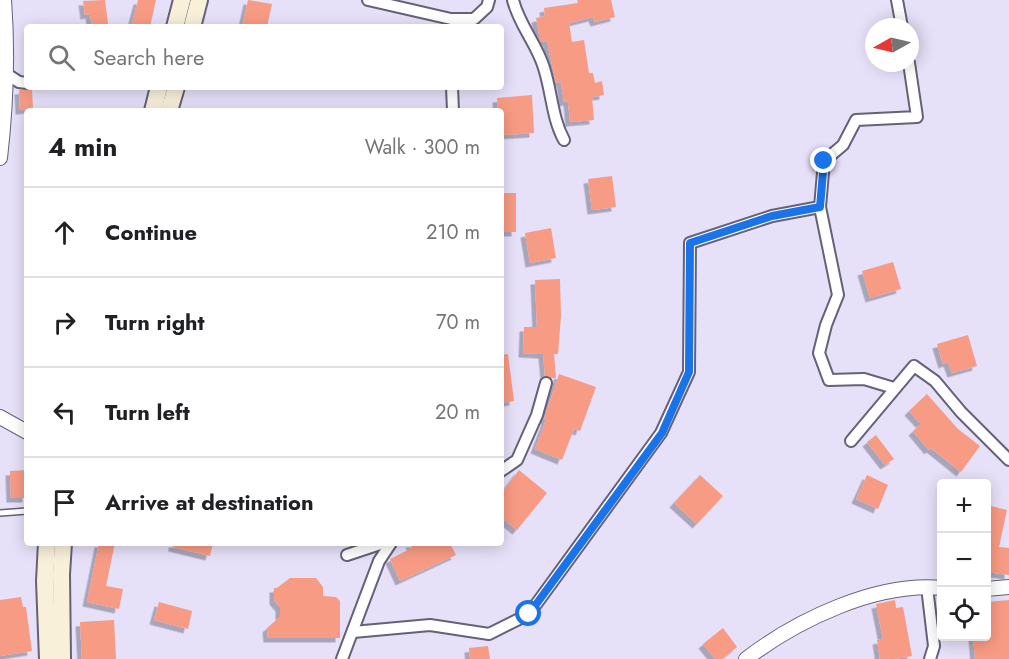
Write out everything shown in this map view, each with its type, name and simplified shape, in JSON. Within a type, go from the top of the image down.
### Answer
[{"type":"main road","points":[[176,24],[183,0]]},
{"type":"main road","points":[[193,24],[199,0]]},
{"type":"main road","points":[[154,108],[158,90]]},
{"type":"main road","points":[[170,108],[175,90]]},
{"type":"main road","points":[[47,546],[45,581],[48,659]]},
{"type":"main road","points":[[62,659],[63,546]]},
{"type":"street","points":[[0,158],[4,128],[6,31],[4,0]]},
{"type":"street","points":[[368,0],[451,23],[474,19],[487,7],[489,0]]},
{"type":"street","points":[[513,0],[543,66],[556,125],[564,140]]},
{"type":"street","points":[[897,0],[900,18]]},
{"type":"street","points":[[894,388],[864,379],[829,380],[819,353],[826,325],[838,295],[820,207],[824,161],[843,146],[856,120],[917,117],[910,72]]},
{"type":"street","points":[[5,73],[24,83]]},
{"type":"street","points":[[452,90],[453,108]]},
{"type":"street","points":[[353,632],[430,626],[489,634],[529,614],[662,433],[689,372],[690,243],[772,216],[820,207]]},
{"type":"street","points":[[851,441],[914,366],[935,381],[961,412],[1009,460]]},
{"type":"street","points":[[504,469],[517,460],[537,415],[546,382]]},
{"type":"street","points":[[2,422],[24,431]]},
{"type":"street","points":[[346,555],[374,546]]},
{"type":"street","points":[[342,659],[379,561],[389,546]]},
{"type":"street","points":[[927,587],[934,646],[930,659]]},
{"type":"street","points":[[991,589],[1009,587]]},
{"type":"street","points":[[746,659],[783,632],[826,611],[901,589],[937,588]]},
{"type":"lane","points":[[0,513],[24,511]]},
{"type":"building","points":[[105,0],[108,24],[92,24],[90,14],[85,15],[83,1]]},
{"type":"building","points":[[138,0],[156,0],[151,24],[132,24]]},
{"type":"building","points":[[248,0],[272,4],[268,24],[243,24]]},
{"type":"building","points":[[577,0],[611,0],[615,17],[595,22],[593,17],[569,23],[572,42],[584,40],[589,73],[593,73],[595,83],[602,81],[604,95],[592,97],[594,120],[570,122],[568,101],[564,102],[561,82],[556,83],[547,41],[541,42],[536,18],[545,16],[544,8],[578,3]]},
{"type":"building","points":[[19,90],[32,90],[33,108],[20,110]]},
{"type":"building","points":[[532,95],[534,133],[504,135],[504,108],[498,108],[497,98]]},
{"type":"building","points":[[612,176],[616,207],[592,210],[588,179]]},
{"type":"building","points":[[504,193],[516,193],[516,232],[504,232]]},
{"type":"building","points":[[551,228],[556,258],[530,263],[525,233]]},
{"type":"building","points":[[893,262],[901,289],[870,298],[862,271]]},
{"type":"building","points":[[560,279],[561,316],[558,354],[554,354],[556,378],[551,378],[545,376],[543,354],[523,353],[524,327],[537,327],[535,280]]},
{"type":"building","points":[[968,335],[977,366],[952,373],[948,362],[943,364],[937,344]]},
{"type":"building","points":[[508,354],[514,401],[504,403],[504,355]]},
{"type":"building","points":[[559,374],[596,387],[580,431],[574,429],[562,460],[535,449]]},
{"type":"building","points":[[927,394],[958,429],[980,446],[961,472],[931,448],[929,450],[913,431],[921,424],[909,411]]},
{"type":"building","points":[[876,435],[894,459],[885,465],[867,442]]},
{"type":"building","points":[[24,470],[24,498],[11,498],[10,471]]},
{"type":"building","points":[[519,470],[547,493],[517,530],[504,519],[504,490]]},
{"type":"building","points":[[700,475],[723,496],[697,524],[674,503]]},
{"type":"building","points":[[867,475],[888,485],[878,509],[856,499]]},
{"type":"building","points":[[991,506],[1007,510],[999,547],[1009,548],[1009,575],[991,573]]},
{"type":"building","points":[[98,546],[114,546],[106,586],[123,589],[119,609],[87,602]]},
{"type":"building","points":[[173,546],[212,546],[210,556]]},
{"type":"building","points":[[411,546],[452,546],[456,555],[400,581],[390,559],[412,548]]},
{"type":"building","points":[[290,578],[316,578],[323,587],[323,596],[336,597],[340,601],[340,638],[268,638],[267,628],[280,617],[280,607],[274,600],[274,588]]},
{"type":"building","points":[[21,597],[23,607],[26,607],[32,651],[0,656],[0,600]]},
{"type":"building","points":[[895,600],[896,608],[903,607],[912,656],[880,659],[877,640],[883,639],[876,604]]},
{"type":"building","points":[[1009,600],[1009,659],[975,659],[973,641],[991,641],[991,602]]},
{"type":"building","points":[[159,602],[192,611],[188,629],[154,620]]},
{"type":"building","points":[[114,620],[116,659],[82,659],[80,622]]},
{"type":"building","points":[[723,628],[737,647],[722,659],[715,659],[703,644]]},
{"type":"building","points":[[488,646],[490,659],[470,659],[469,648]]},
{"type":"route","points":[[529,614],[662,433],[689,372],[690,243],[772,216],[820,207],[824,161]]}]
